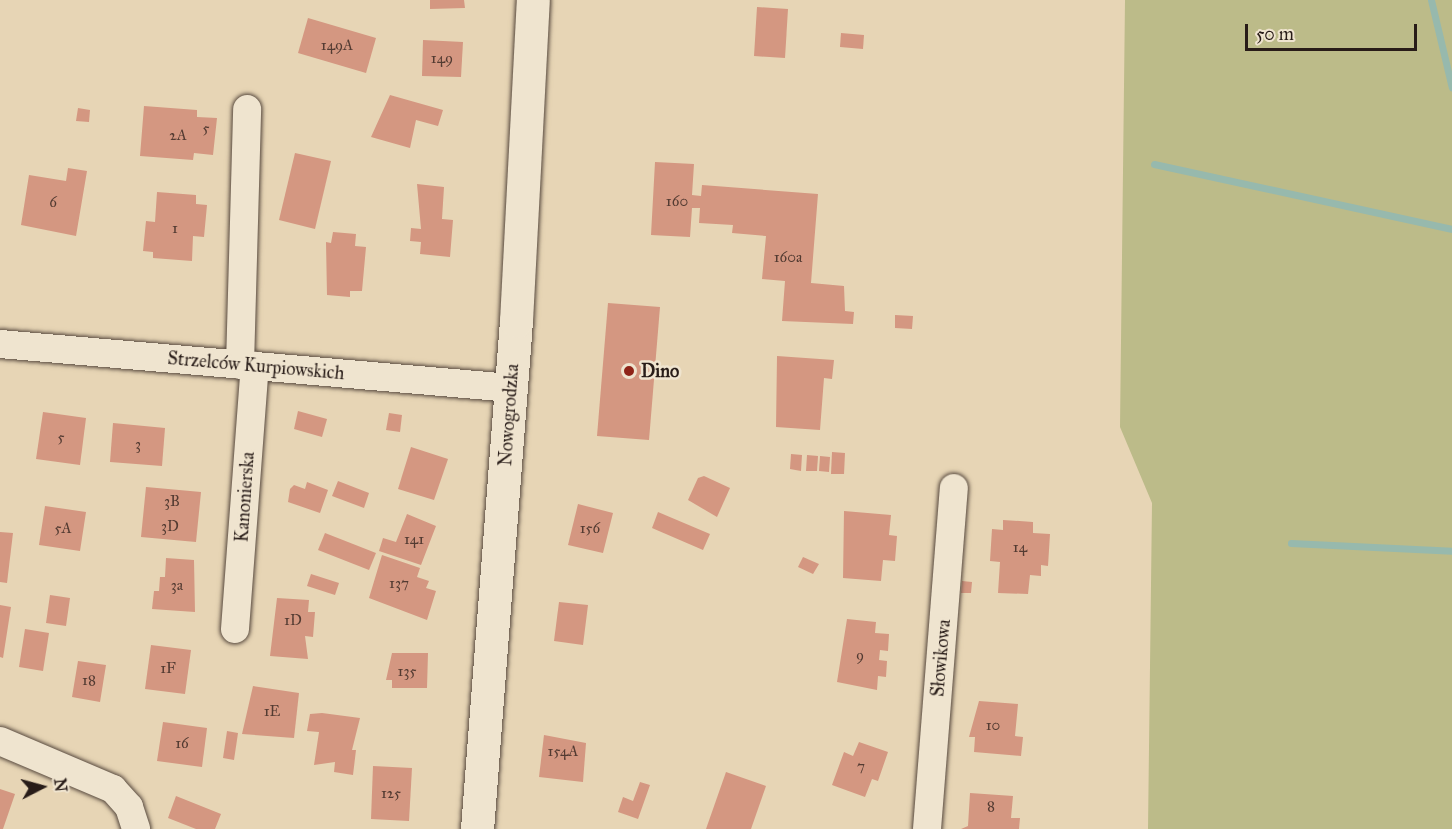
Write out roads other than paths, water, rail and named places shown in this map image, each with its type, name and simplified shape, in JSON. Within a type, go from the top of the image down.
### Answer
[{"type":"main road","name":"Nowogrodzka","points":[[477,829],[511,388],[533,0]]},
{"type":"street","name":"Kanonierska","points":[[235,629],[247,365],[247,110]]},
{"type":"street","name":"Strzelców Kurpiowskich","points":[[0,344],[511,388]]},
{"type":"street","name":"Słowikowa","points":[[927,829],[954,488]]},
{"type":"street","points":[[0,741],[113,789],[129,807],[136,829]]},
{"type":"waterway","points":[[1431,0],[1452,88]]},
{"type":"waterway","points":[[1154,164],[1452,229]]},
{"type":"waterway","points":[[1291,543],[1452,551]]},
{"type":"place","name":"Dino","points":[[629,371]]}]
